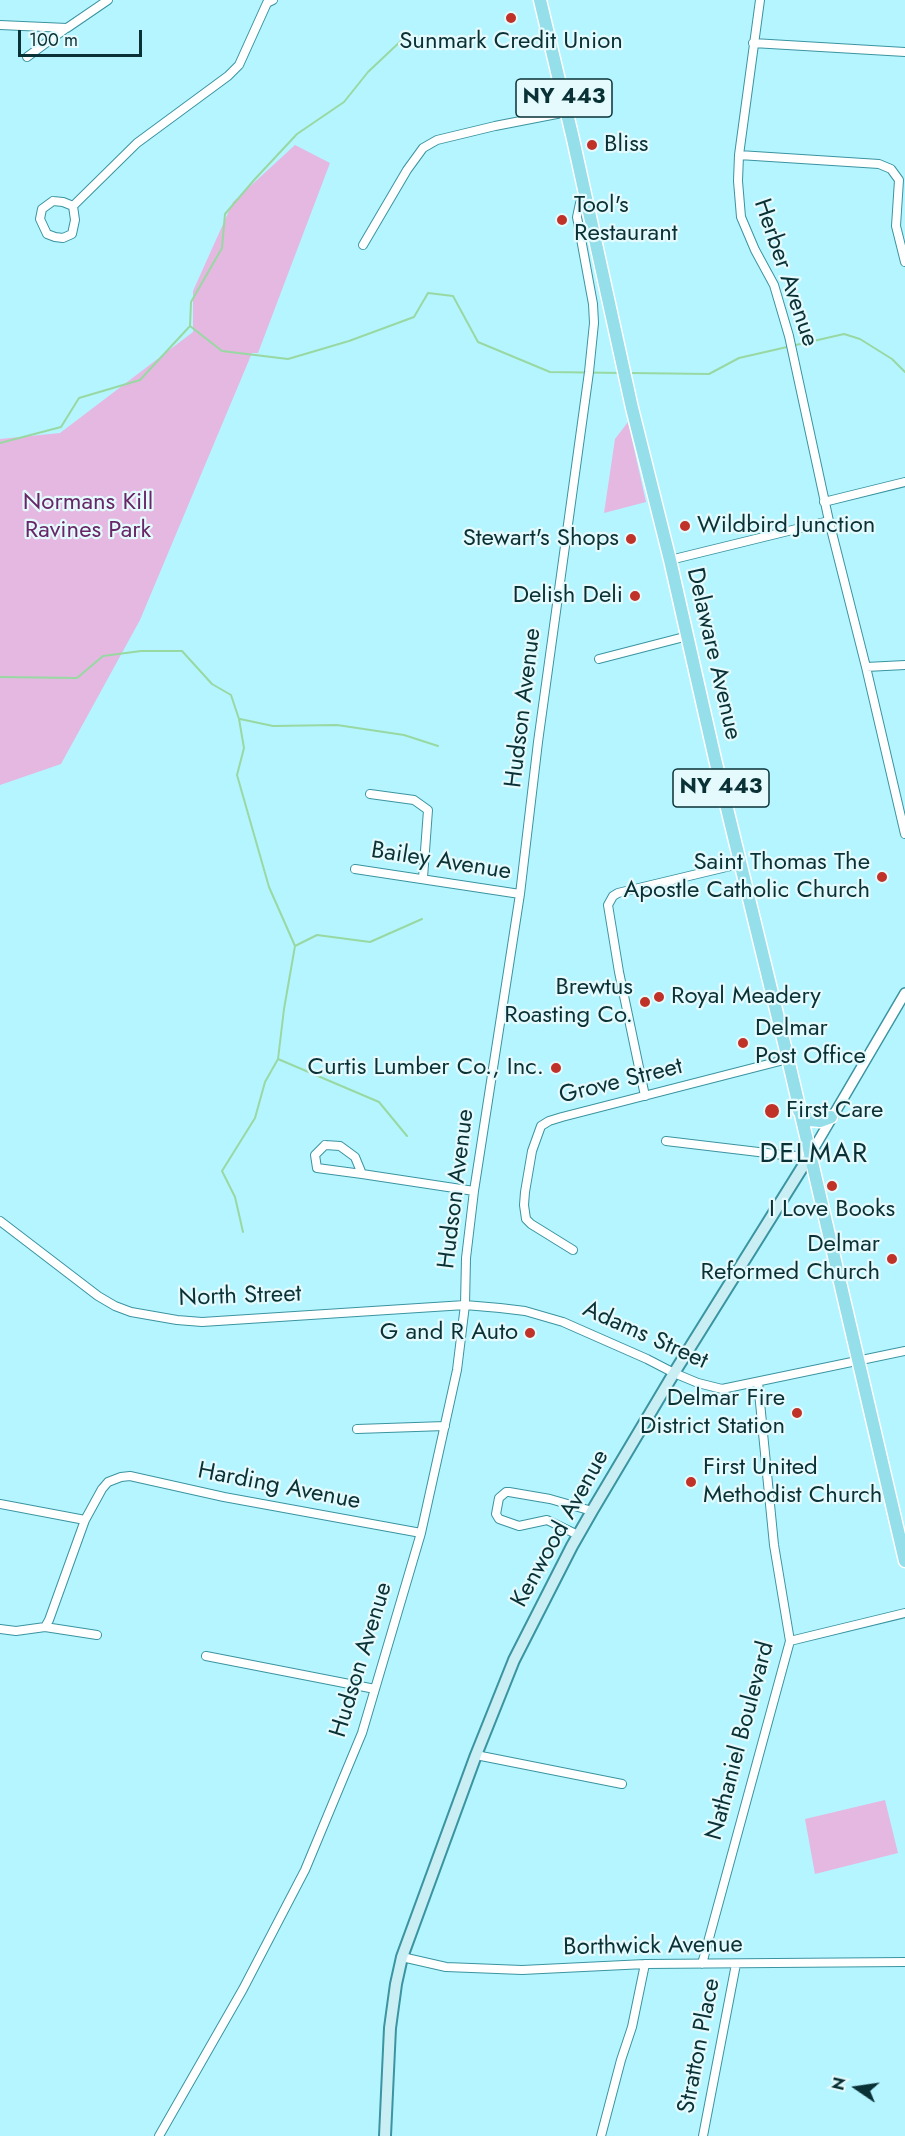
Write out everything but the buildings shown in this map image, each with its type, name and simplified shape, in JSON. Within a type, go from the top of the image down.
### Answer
[{"type":"main road","name":"Delaware Avenue","points":[[540,0],[632,408],[688,636],[739,864],[788,1059],[905,1561]]},
{"type":"main road","points":[[799,1111],[810,1120],[831,1117]]},
{"type":"main road","name":"Kenwood Avenue","points":[[385,2136],[390,2028],[402,1957],[476,1755],[514,1660],[592,1511],[674,1373],[810,1155]]},
{"type":"street","name":"Herber Avenue","points":[[760,0],[739,155],[738,182],[741,217],[754,250],[774,285],[789,336],[824,502],[905,834]]},
{"type":"street","points":[[27,57],[104,1]]},
{"type":"street","points":[[73,206],[137,143],[228,76],[239,65],[268,1]]},
{"type":"street","points":[[0,25],[66,28]]},
{"type":"street","points":[[753,43],[905,52]]},
{"type":"street","points":[[363,244],[407,170],[423,148],[437,140],[567,112]]},
{"type":"street","points":[[739,155],[879,164],[891,169],[899,180],[896,226],[905,262]]},
{"type":"street","name":"Hudson Avenue","points":[[159,2136],[238,1999],[289,1904],[362,1733],[421,1533],[445,1426],[457,1370],[465,1305],[466,1258],[474,1191],[520,894],[538,742],[591,354],[593,304],[577,217],[580,203],[586,197]]},
{"type":"street","points":[[53,201],[73,206],[75,220],[72,234],[63,238],[48,234],[40,219],[42,209],[53,201]]},
{"type":"street","points":[[824,502],[905,482]]},
{"type":"street","points":[[670,560],[829,521]]},
{"type":"street","points":[[599,659],[688,636]]},
{"type":"street","points":[[866,667],[905,665]]},
{"type":"street","points":[[370,794],[414,800],[428,810],[423,878]]},
{"type":"street","points":[[645,1095],[619,972],[608,905],[618,892],[739,864]]},
{"type":"street","name":"Bailey Avenue","points":[[355,868],[520,894]]},
{"type":"street","name":"Kenwood Avenue","points":[[810,1155],[905,993]]},
{"type":"street","name":"Grove Street","points":[[573,1250],[526,1219],[525,1192],[537,1134],[542,1126],[549,1121],[788,1059]]},
{"type":"street","points":[[666,1141],[792,1156],[810,1155]]},
{"type":"street","points":[[362,1174],[355,1157],[340,1146],[325,1145],[315,1155],[317,1168],[474,1191]]},
{"type":"street","name":"North Street","points":[[0,1221],[98,1296],[128,1311],[156,1317],[202,1322],[474,1305]]},
{"type":"street","name":"Adams Street","points":[[474,1305],[525,1311],[551,1317],[674,1373],[698,1383],[722,1389],[905,1351]]},
{"type":"street","name":"Nathaniel Boulevard","points":[[702,1964],[790,1641],[774,1545],[758,1382]]},
{"type":"street","points":[[357,1429],[445,1426]]},
{"type":"street","name":"Harding Avenue","points":[[85,1520],[108,1482],[115,1478],[130,1476],[224,1497],[421,1533]]},
{"type":"street","points":[[578,1535],[547,1520],[519,1526],[499,1519],[496,1514],[499,1498],[509,1492],[550,1499],[592,1511]]},
{"type":"street","points":[[0,1504],[85,1520],[45,1628]]},
{"type":"street","points":[[790,1641],[905,1613]]},
{"type":"street","points":[[0,1629],[16,1631],[45,1628],[97,1635]]},
{"type":"street","points":[[206,1656],[375,1689]]},
{"type":"street","points":[[476,1755],[622,1784]]},
{"type":"street","name":"Borthwick Avenue","points":[[402,1957],[446,1967],[522,1970],[645,1964],[905,1962]]},
{"type":"street","points":[[601,2136],[632,2027],[645,1964]]},
{"type":"street","name":"Stratton Place","points":[[703,2136],[736,1964]]},
{"type":"green space","name":"Normans Kill Ravines Park","points":[[295,145],[330,163],[258,353],[252,353],[140,620],[61,764],[0,785],[0,439],[60,433],[193,332],[193,291],[233,202]]},
{"type":"green space","points":[[628,422],[646,502],[604,513],[615,439]]},
{"type":"green space","points":[[885,1800],[898,1853],[815,1874],[805,1819]]},
{"type":"waterway","points":[[0,443],[61,427],[79,398],[140,380],[190,326],[191,302],[222,248],[225,214],[297,134],[344,102],[368,72],[404,38]]},
{"type":"waterway","points":[[190,326],[222,351],[288,359],[349,341],[414,317],[428,293],[453,296],[478,342],[550,372],[621,373]]},
{"type":"waterway","points":[[630,373],[709,374],[739,358],[844,334],[860,339],[892,359],[905,372]]},
{"type":"waterway","points":[[0,677],[77,678],[103,656],[141,651],[182,651],[212,684],[231,695],[239,719],[244,748],[237,775],[269,887],[295,946],[278,1059],[379,1102],[407,1136]]},
{"type":"waterway","points":[[240,719],[273,726],[337,725],[404,735],[438,746]]},
{"type":"waterway","points":[[295,946],[317,935],[370,942],[422,919]]},
{"type":"waterway","points":[[243,1232],[235,1197],[222,1171],[255,1118],[265,1082],[278,1059]]},
{"type":"place","name":"Sunmark Credit Union","points":[[511,18]]},
{"type":"place","name":"Bliss","points":[[592,145]]},
{"type":"place","name":"Tool's Restaurant","points":[[562,220]]},
{"type":"place","name":"Wildbird Junction","points":[[685,526]]},
{"type":"place","name":"Stewart's Shops","points":[[631,539]]},
{"type":"place","name":"Delish Deli","points":[[635,596]]},
{"type":"place","name":"Saint Thomas The Apostle Catholic Church","points":[[882,877]]},
{"type":"place","name":"Royal Meadery","points":[[659,997]]},
{"type":"place","name":"Brewtus Roasting Co.","points":[[645,1002]]},
{"type":"place","name":"Delmar Post Office","points":[[743,1043]]},
{"type":"place","name":"Curtis Lumber Co., Inc.","points":[[556,1068]]},
{"type":"place","name":"First Care","points":[[772,1111]]},
{"type":"place","name":"I Love Books","points":[[832,1186]]},
{"type":"place","name":"Delmar Reformed Church","points":[[892,1259]]},
{"type":"place","name":"G and R Auto","points":[[530,1333]]},
{"type":"place","name":"Delmar Fire District Station","points":[[797,1413]]},
{"type":"place","name":"First United Methodist Church","points":[[691,1482]]},
{"type":"district","name":"DELMAR","points":[[814,1155]]}]
